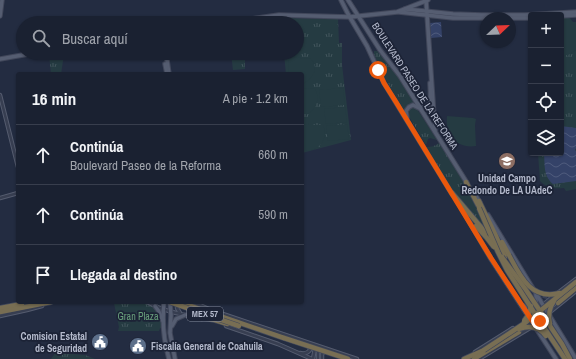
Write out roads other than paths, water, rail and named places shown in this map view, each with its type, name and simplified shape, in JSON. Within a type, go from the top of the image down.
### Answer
[{"type":"highway","name":"BOULEVARD PASEO DE LA REFORMA","points":[[466,182],[504,265],[565,359]]},
{"type":"highway","points":[[452,193],[513,273],[527,294],[531,304],[527,318],[510,333]]},
{"type":"highway","points":[[479,201],[507,256],[521,277],[534,290],[548,295],[564,293],[576,280]]},
{"type":"highway","name":"BOULEVARD PASEO DE LA REFORMA","points":[[461,208],[511,268],[562,344],[569,359]]},
{"type":"highway","points":[[488,215],[507,256]]},
{"type":"highway","points":[[472,358],[524,323],[557,296],[576,287]]},
{"type":"highway","points":[[558,304],[576,287]]},
{"type":"highway","points":[[557,296],[551,306],[549,323],[569,359]]},
{"type":"highway","name":"MEX 57","points":[[173,304],[348,359]]},
{"type":"highway","name":"MEX 57","points":[[184,304],[241,325],[253,327],[339,359]]},
{"type":"highway","points":[[0,307],[22,305]]},
{"type":"highway","points":[[0,312],[22,305]]},
{"type":"highway","points":[[211,310],[250,324],[253,327]]},
{"type":"highway","points":[[201,318],[241,328],[241,325]]},
{"type":"highway","points":[[510,333],[528,327],[538,329],[546,335],[562,359]]},
{"type":"highway","points":[[464,359],[472,358],[519,332]]},
{"type":"main road","points":[[0,16],[2,0]]},
{"type":"main road","name":"BOULEVARD PASEO DE LA REFORMA","points":[[341,0],[367,46],[384,83],[461,208]]},
{"type":"main road","name":"BOULEVARD PASEO DE LA REFORMA","points":[[348,0],[373,40],[413,96],[488,215],[558,331]]},
{"type":"main road","points":[[397,12],[426,0],[430,74],[429,103],[427,106],[423,106],[413,96]]},
{"type":"main road","points":[[405,9],[453,18],[480,18]]},
{"type":"main road","points":[[272,16],[360,17],[397,12],[529,15],[576,12]]},
{"type":"main road","points":[[426,13],[436,134]]},
{"type":"main road","points":[[564,16],[576,15]]},
{"type":"main road","points":[[356,28],[356,24],[360,17]]},
{"type":"main road","points":[[516,18],[528,18]]},
{"type":"main road","points":[[367,46],[372,45],[373,40]]},
{"type":"main road","points":[[371,54],[374,50],[380,50]]},
{"type":"main road","points":[[0,59],[16,56]]},
{"type":"main road","points":[[165,60],[168,72]]},
{"type":"main road","points":[[407,120],[406,111],[409,107],[413,105],[420,109]]},
{"type":"main road","points":[[461,208],[491,258],[556,359]]},
{"type":"main road","points":[[521,304],[528,308],[534,307],[536,304],[535,292]]},
{"type":"main road","points":[[153,304],[161,315],[164,323]]},
{"type":"main road","points":[[164,304],[164,332],[169,359]]},
{"type":"main road","points":[[164,310],[168,308],[170,304]]},
{"type":"main road","points":[[170,304],[170,331],[175,359]]},
{"type":"main road","points":[[170,331],[176,320],[183,315]]},
{"type":"main road","points":[[543,338],[541,327],[549,323],[558,331],[576,359]]},
{"type":"main road","points":[[164,332],[170,331]]},
{"type":"street","points":[[0,95],[16,159]]},
{"type":"street","points":[[0,198],[16,194]]},
{"type":"street","points":[[472,358],[476,351],[524,322],[549,299],[576,280]]},
{"type":"street","points":[[549,299],[548,304],[552,308],[576,291]]},
{"type":"street","points":[[0,316],[46,304]]},
{"type":"street","points":[[154,304],[164,310],[223,324],[281,345],[312,359],[317,346]]},
{"type":"street","points":[[178,304],[176,306],[177,310],[183,315]]},
{"type":"street","points":[[198,304],[211,310],[357,359]]},
{"type":"street","points":[[479,359],[535,325],[558,304]]},
{"type":"street","points":[[524,322],[527,321],[529,323],[529,329]]},
{"type":"street","points":[[299,353],[305,353],[310,350],[309,346],[304,342]]},
{"type":"street","points":[[317,346],[318,359]]},
{"type":"street","points":[[322,359],[321,356],[323,352],[333,351]]},
{"type":"street","points":[[304,356],[307,359]]},
{"type":"water","points":[[441,22],[442,37],[431,38],[430,23]]},
{"type":"water","points":[[564,126],[576,128],[576,181],[553,184],[546,174],[544,156],[564,156]]},
{"type":"tunnel","points":[[537,293],[551,298],[565,294]]},
{"type":"tunnel","points":[[519,332],[558,303]]},
{"type":"place","name":"Unidad Campo Redondo De LA UAdeC","points":[[507,161]]},
{"type":"place","name":"Comision Estatal de Seguridad","points":[[100,342]]},
{"type":"place","name":"Fiscalía General de Coahuila","points":[[138,346]]},
{"type":"park label","name":"Gran Plaza","points":[[138,316]]}]
